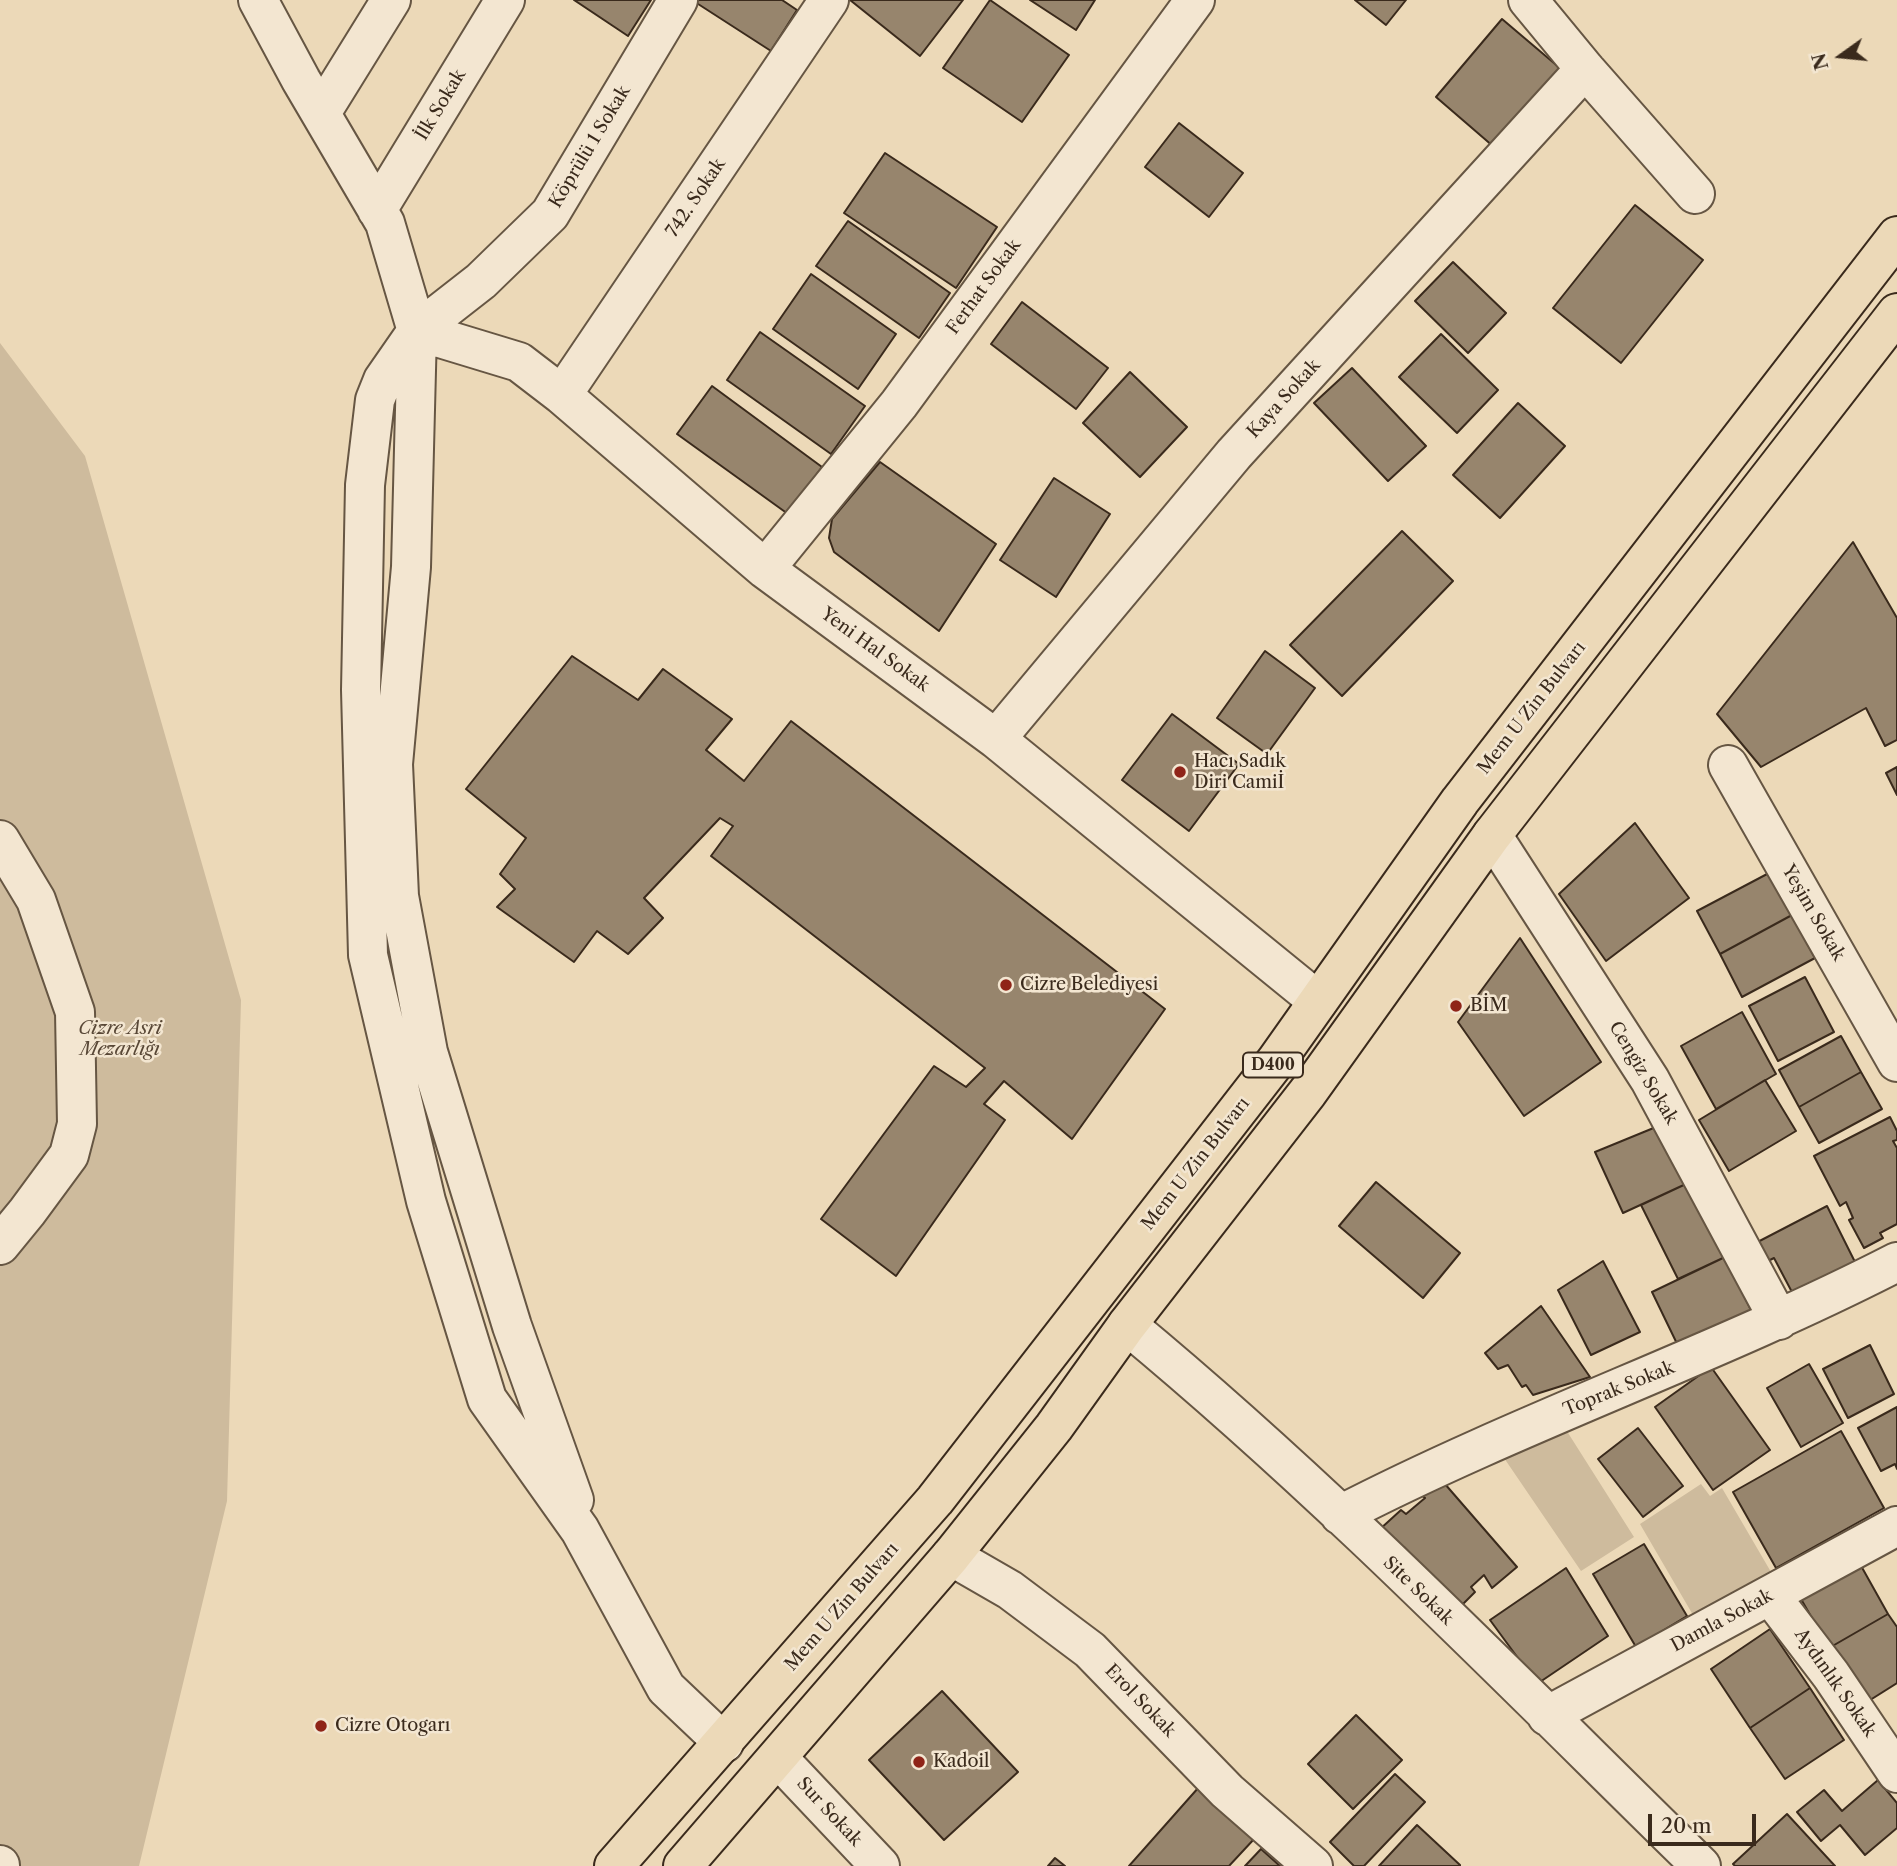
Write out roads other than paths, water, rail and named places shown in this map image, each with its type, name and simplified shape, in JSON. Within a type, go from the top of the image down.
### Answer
[{"type":"main road","name":"Mem U Zin Bulvarı","points":[[614,1866],[934,1500],[1276,1060],[1460,801],[1897,236]]},
{"type":"main road","name":"D400","points":[[683,1866],[951,1556],[1054,1427],[1127,1325],[1308,1092],[1492,835],[1897,313]]},
{"type":"street","points":[[258,0],[385,223],[417,331],[411,567],[393,764],[399,896],[428,1052],[512,1326],[573,1494],[580,1530],[666,1688],[724,1743]]},
{"type":"street","points":[[321,113],[391,0]]},
{"type":"street","name":"İlk Sokak","points":[[377,209],[505,0]]},
{"type":"street","name":"Köprülü 1 Sokak","points":[[417,331],[481,281],[550,214],[678,0]]},
{"type":"street","name":"742. Sokak","points":[[562,395],[830,0]]},
{"type":"street","name":"Ferhat Sokak","points":[[765,569],[899,404],[1195,0]]},
{"type":"street","points":[[1528,0],[1695,194]]},
{"type":"street","name":"Kaya Sokak","points":[[996,739],[1234,454],[1585,69]]},
{"type":"street","name":"Yeni Hal Sokak","points":[[417,331],[519,362],[562,395],[765,569],[996,739],[1318,1001]]},
{"type":"street","name":"Yeşim Sokak","points":[[1728,765],[1897,1062]]},
{"type":"street","name":"Cengiz Sokak","points":[[1492,835],[1650,1080],[1779,1320]]},
{"type":"street","points":[[0,840],[36,900],[75,1012],[77,1124],[69,1155],[0,1245]]},
{"type":"street","name":"Toprak Sokak","points":[[1340,1515],[1523,1428],[1779,1320],[1897,1262]]},
{"type":"street","name":"Site Sokak","points":[[1127,1325],[1183,1371],[1340,1515],[1701,1866]]},
{"type":"street","name":"Damla Sokak","points":[[1547,1716],[1897,1526]]},
{"type":"street","name":"Erol Sokak","points":[[951,1556],[1010,1590],[1090,1650],[1227,1791],[1313,1866]]},
{"type":"street","name":"Aydınlık Sokak","points":[[1770,1595],[1830,1675],[1897,1773]]},
{"type":"street","name":"Sur Sokak","points":[[778,1758],[880,1866]]},
{"type":"place","name":"Hacı Sadık Diri Camiİ","points":[[1180,772]]},
{"type":"place","name":"Cizre Belediyesi","points":[[1006,985]]},
{"type":"place","name":"BİM","points":[[1456,1006]]},
{"type":"place","name":"Cizre Otogarı","points":[[321,1726]]},
{"type":"place","name":"Kadoil","points":[[919,1762]]},
{"type":"park label","name":"Cizre Asri Mezarlığı","points":[[120,1039]]}]
